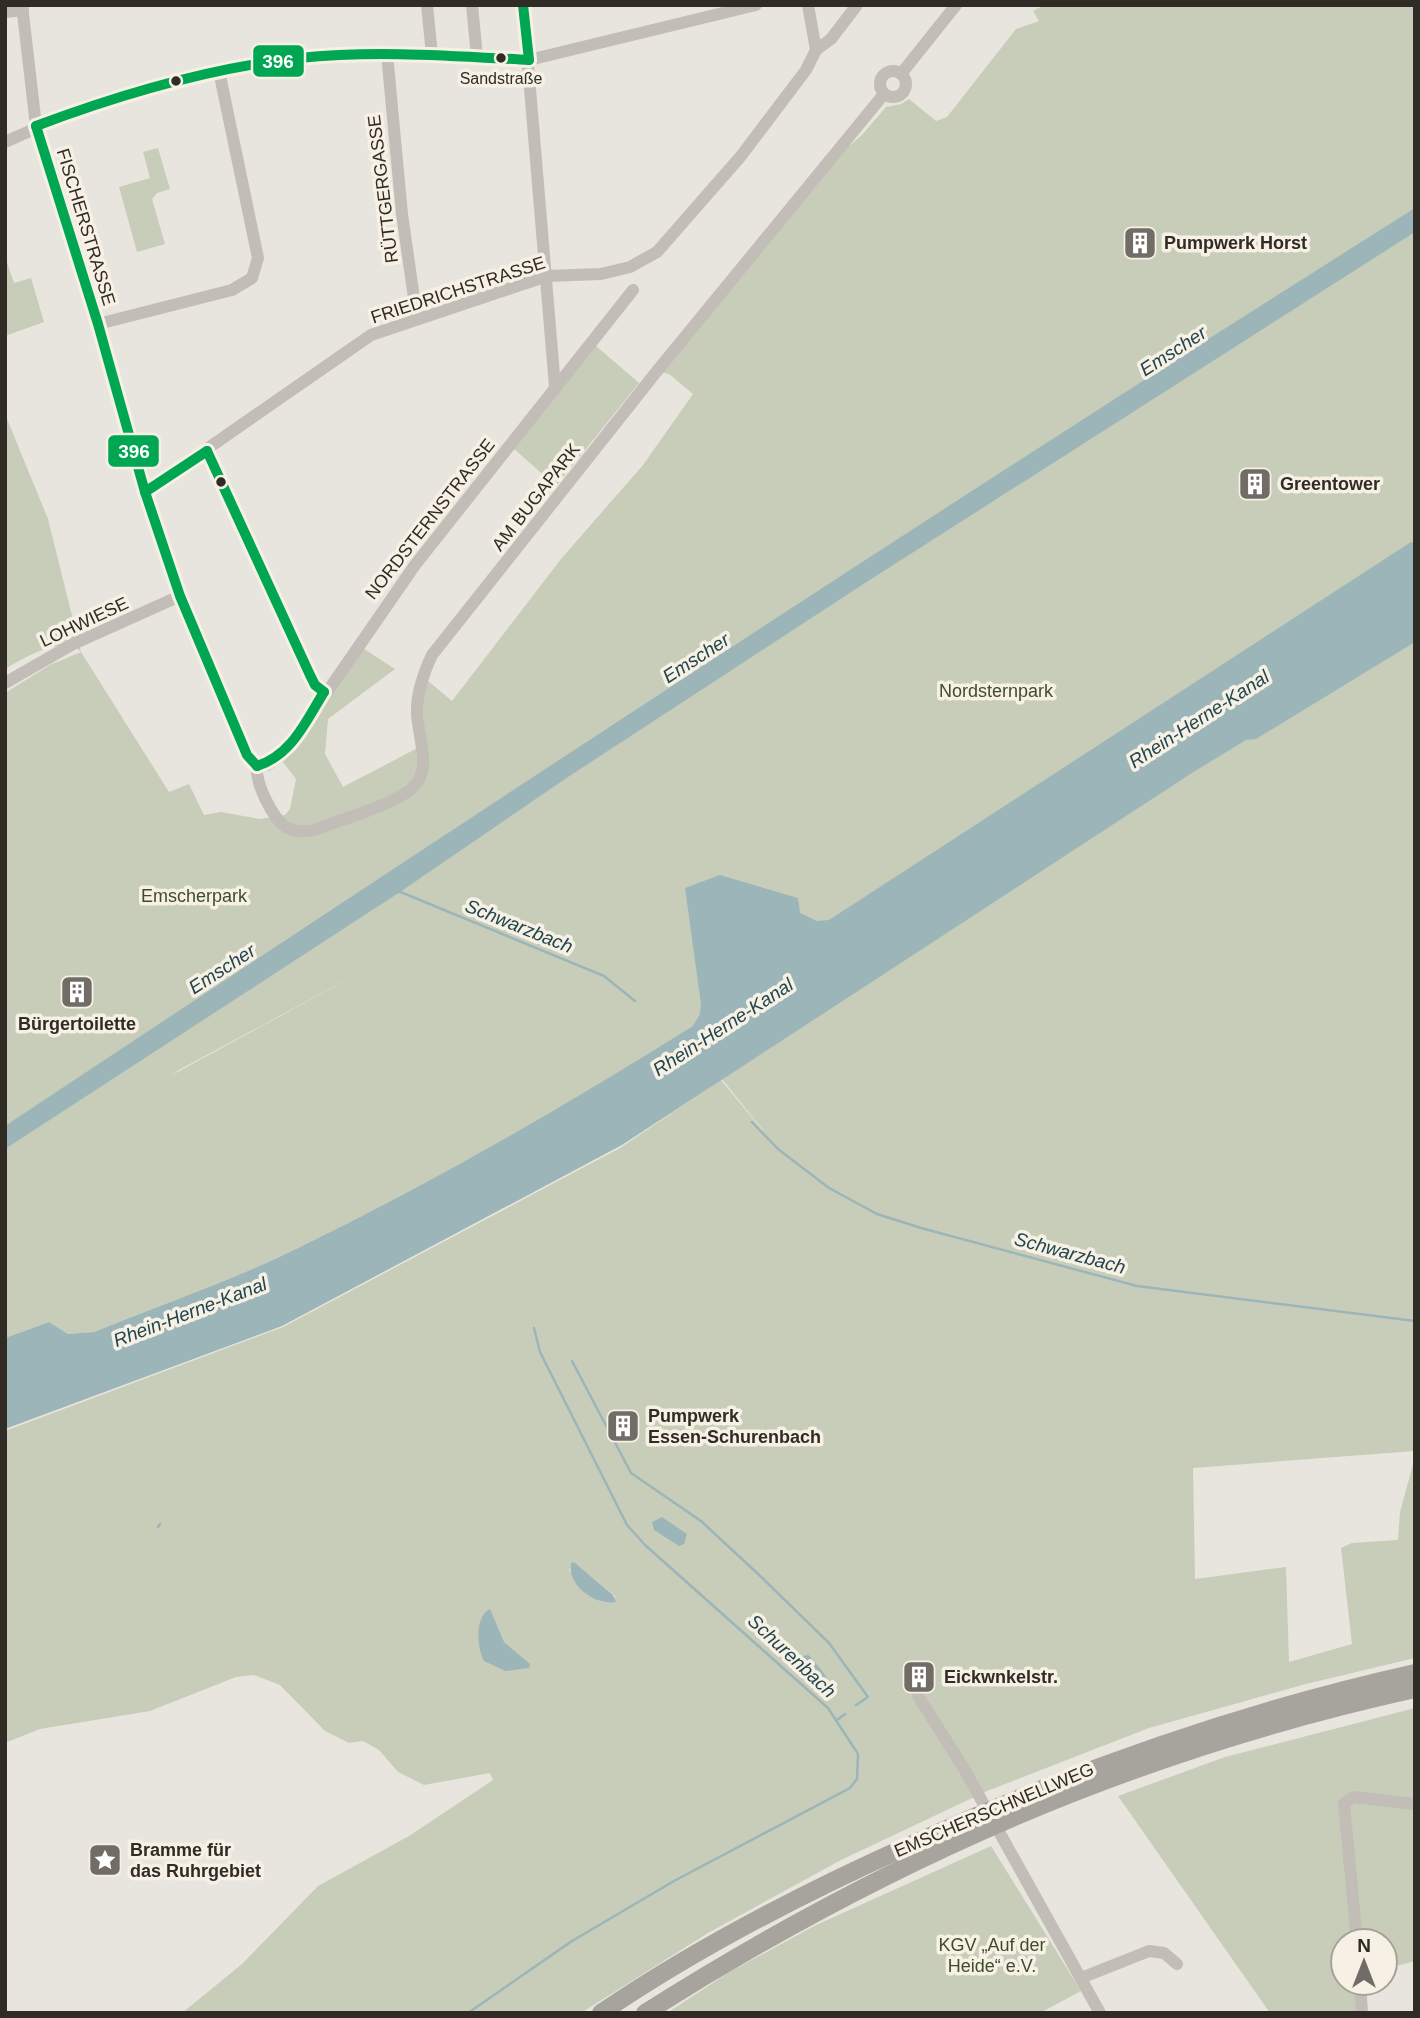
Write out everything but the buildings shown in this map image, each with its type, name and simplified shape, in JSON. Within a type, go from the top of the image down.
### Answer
[{"type":"highway","name":"EMSCHERSCHNELLWEG","points":[[601,2013],[714,1942],[798,1896],[1219,1725],[1415,1673]]},
{"type":"highway","name":"EMSCHERSCHNELLWEG","points":[[1129,1763],[1415,1689]]},
{"type":"highway","name":"EMSCHERSCHNELLWEG","points":[[645,2013],[817,1910],[979,1822]]},
{"type":"street","points":[[427,5],[432,55]]},
{"type":"street","points":[[472,5],[477,57]]},
{"type":"street","points":[[523,5],[555,387]]},
{"type":"street","points":[[5,142],[36,126],[117,96],[219,71],[299,58],[387,54],[529,60],[756,5]]},
{"type":"street","points":[[808,5],[816,50],[831,38],[857,5]]},
{"type":"street","points":[[901,74],[956,5]]},
{"type":"street","points":[[5,12],[23,8]]},
{"type":"street","name":"FISCHERSTRASSE","points":[[23,8],[36,126],[98,324],[145,492],[180,596],[247,755],[257,766]]},
{"type":"street","name":"FRIEDRICHSTRASSE","points":[[145,492],[371,335],[547,276],[618,271],[657,252],[741,156],[806,70],[816,50]]},
{"type":"street","name":"RÜTTGERGASSE","points":[[387,54],[400,201],[418,319]]},
{"type":"street","points":[[98,324],[232,290],[253,278],[258,258],[219,71]]},
{"type":"street","points":[[894,71],[901,74],[906,83],[903,92],[895,97],[884,94],[880,84],[883,75],[894,71]]},
{"type":"street","name":"AM BUGAPARK","points":[[257,766],[264,793],[279,821],[289,828],[301,831],[314,830],[392,799],[416,785],[424,765],[417,724],[418,696],[432,655],[657,371],[884,94]]},
{"type":"street","name":"NORDSTERNSTRASSE","points":[[257,766],[267,765],[285,753],[324,692],[415,565],[633,290]]},
{"type":"street","points":[[207,451],[310,675],[315,685],[324,692]]},
{"type":"street","name":"LOHWIESE","points":[[5,683],[74,644],[180,596]]},
{"type":"street","points":[[918,1696],[962,1766],[1100,2013]]},
{"type":"street","points":[[1356,1927],[1344,1804],[1353,1797],[1415,1804]]},
{"type":"street","points":[[1081,1978],[1149,1951],[1164,1953],[1177,1964]]},
{"type":"green space","points":[[1044,5],[1415,5],[1415,1451],[1193,1468],[1195,1579],[1286,1567],[1289,1662],[1352,1644],[1341,1548],[1352,1543],[1398,1540],[1400,1512],[1415,1457],[1415,1658],[1306,1684],[1149,1728],[987,1791],[841,1860],[708,1933],[581,2013],[182,2013],[242,1964],[318,1886],[409,1836],[493,1780],[490,1773],[424,1785],[398,1772],[379,1750],[363,1741],[349,1743],[325,1731],[280,1685],[254,1675],[236,1677],[150,1711],[40,1729],[5,1743],[5,1431],[283,1327],[620,1148],[721,1080],[779,1150],[684,1032],[495,1145],[398,1198],[275,1259],[94,1332],[68,1334],[49,1322],[5,1338],[5,693],[50,665],[81,652],[169,792],[189,784],[204,815],[221,812],[260,819],[285,815],[290,809],[296,779],[282,761],[361,647],[395,669],[328,719],[325,754],[343,787],[425,744],[421,701],[427,680],[452,701],[561,559],[643,465],[693,394],[669,374],[657,371],[827,164],[861,136],[886,107],[909,99],[936,121],[947,117],[1016,29],[1039,21],[1033,11]],"holes":[[[374,965],[172,1075],[179,1070]],[[574,1562],[616,1597],[603,1602],[581,1589],[569,1570]],[[809,1655],[830,1684],[825,1689],[800,1662]]]},
{"type":"green space","points":[[158,148],[170,189],[157,193],[152,199],[165,244],[137,252],[119,187],[150,178],[143,152]]},
{"type":"green space","points":[[5,256],[14,283],[31,278],[44,322],[5,336]]},
{"type":"green space","points":[[596,346],[639,383],[556,486],[513,448]]},
{"type":"green space","points":[[5,414],[48,519],[81,652],[73,644],[54,647],[30,655],[5,669]]},
{"type":"green space","points":[[1415,1708],[1415,1961],[1399,1965],[1399,1927],[1329,1927],[1329,1997],[1356,1997],[1357,2013],[1270,2013],[1118,1796],[1225,1757]]},
{"type":"green space","name":"KGV „Auf der Heide“ e.V.","points":[[991,1846],[1081,1991],[1040,2013],[667,2013],[728,1973],[814,1926]]},
{"type":"water","points":[[1415,208],[1415,232],[865,583],[568,777],[400,892],[5,1149],[5,1126],[707,663]]},
{"type":"water","name":"Rhein-Herne-Kanal","points":[[1411,542],[1415,543],[1415,642],[1256,739],[1246,740],[1195,771],[622,1145],[282,1326],[5,1429],[5,1338],[49,1322],[68,1334],[94,1332],[275,1259],[450,1169],[548,1114],[693,1026],[700,1014],[701,1004],[685,888],[720,875],[798,898],[800,913],[817,921],[829,920]]},
{"type":"water","points":[[662,1517],[687,1534],[684,1544],[679,1546],[654,1530],[652,1522]]},
{"type":"water","points":[[574,1562],[613,1595],[616,1602],[600,1601],[584,1592],[573,1579],[571,1563]]},
{"type":"water","points":[[490,1609],[504,1642],[530,1664],[529,1668],[505,1671],[484,1661],[478,1633],[481,1619]]},
{"type":"water","points":[[809,1655],[825,1676],[829,1689],[821,1685],[800,1662],[802,1656]]},
{"type":"waterway","name":"Schwarzbach","points":[[398,891],[604,976],[635,1001]]},
{"type":"waterway","name":"Schwarzbach","points":[[752,1122],[778,1149],[829,1188],[877,1214],[921,1228],[1137,1286],[1415,1321]]},
{"type":"waterway","name":"Schurenbach","points":[[468,2013],[572,1941],[674,1881],[850,1788],[857,1779],[858,1754],[828,1708],[645,1545],[627,1525],[540,1352],[534,1328]]},
{"type":"waterway","points":[[572,1361],[631,1473],[701,1521],[829,1643],[868,1697],[856,1705]]},
{"type":"waterway","points":[[837,1720],[845,1714]]},
{"type":"transit line","name":"396","points":[[523,5],[529,60]]},
{"type":"transit line","name":"396","points":[[36,126],[100,103],[166,84],[265,62],[386,54],[529,60]]},
{"type":"transit line","name":"396","points":[[36,126],[98,324],[145,492],[180,596],[247,755],[257,766]]},
{"type":"transit line","name":"396","points":[[207,451],[310,675],[315,685],[324,692]]},
{"type":"transit line","name":"396","points":[[145,492],[207,451]]},
{"type":"transit line","name":"396","points":[[257,766],[280,754],[289,745],[324,692]]},
{"type":"place","name":"Sandstraße","points":[[501,58]]},
{"type":"place","name":"Pumpwerk Horst","points":[[1140,243]]},
{"type":"place","name":"Greentower","points":[[1255,484]]},
{"type":"place","name":"Bürgertoilette","points":[[77,992]]},
{"type":"place","name":"Pumpwerk Essen-Schurenbach","points":[[623,1426]]},
{"type":"place","name":"Eickwnkelstr.","points":[[919,1677]]},
{"type":"place","name":"Bramme für das Ruhrgebiet","points":[[105,1860]]},
{"type":"water label","name":"Emscher","points":[[1173,351]]},
{"type":"water label","name":"Emscher","points":[[696,658]]},
{"type":"water label","name":"Emscher","points":[[222,969]]},
{"type":"park label","name":"Nordsternpark","points":[[996,691]]},
{"type":"park label","name":"Emscherpark","points":[[194,896]]}]
